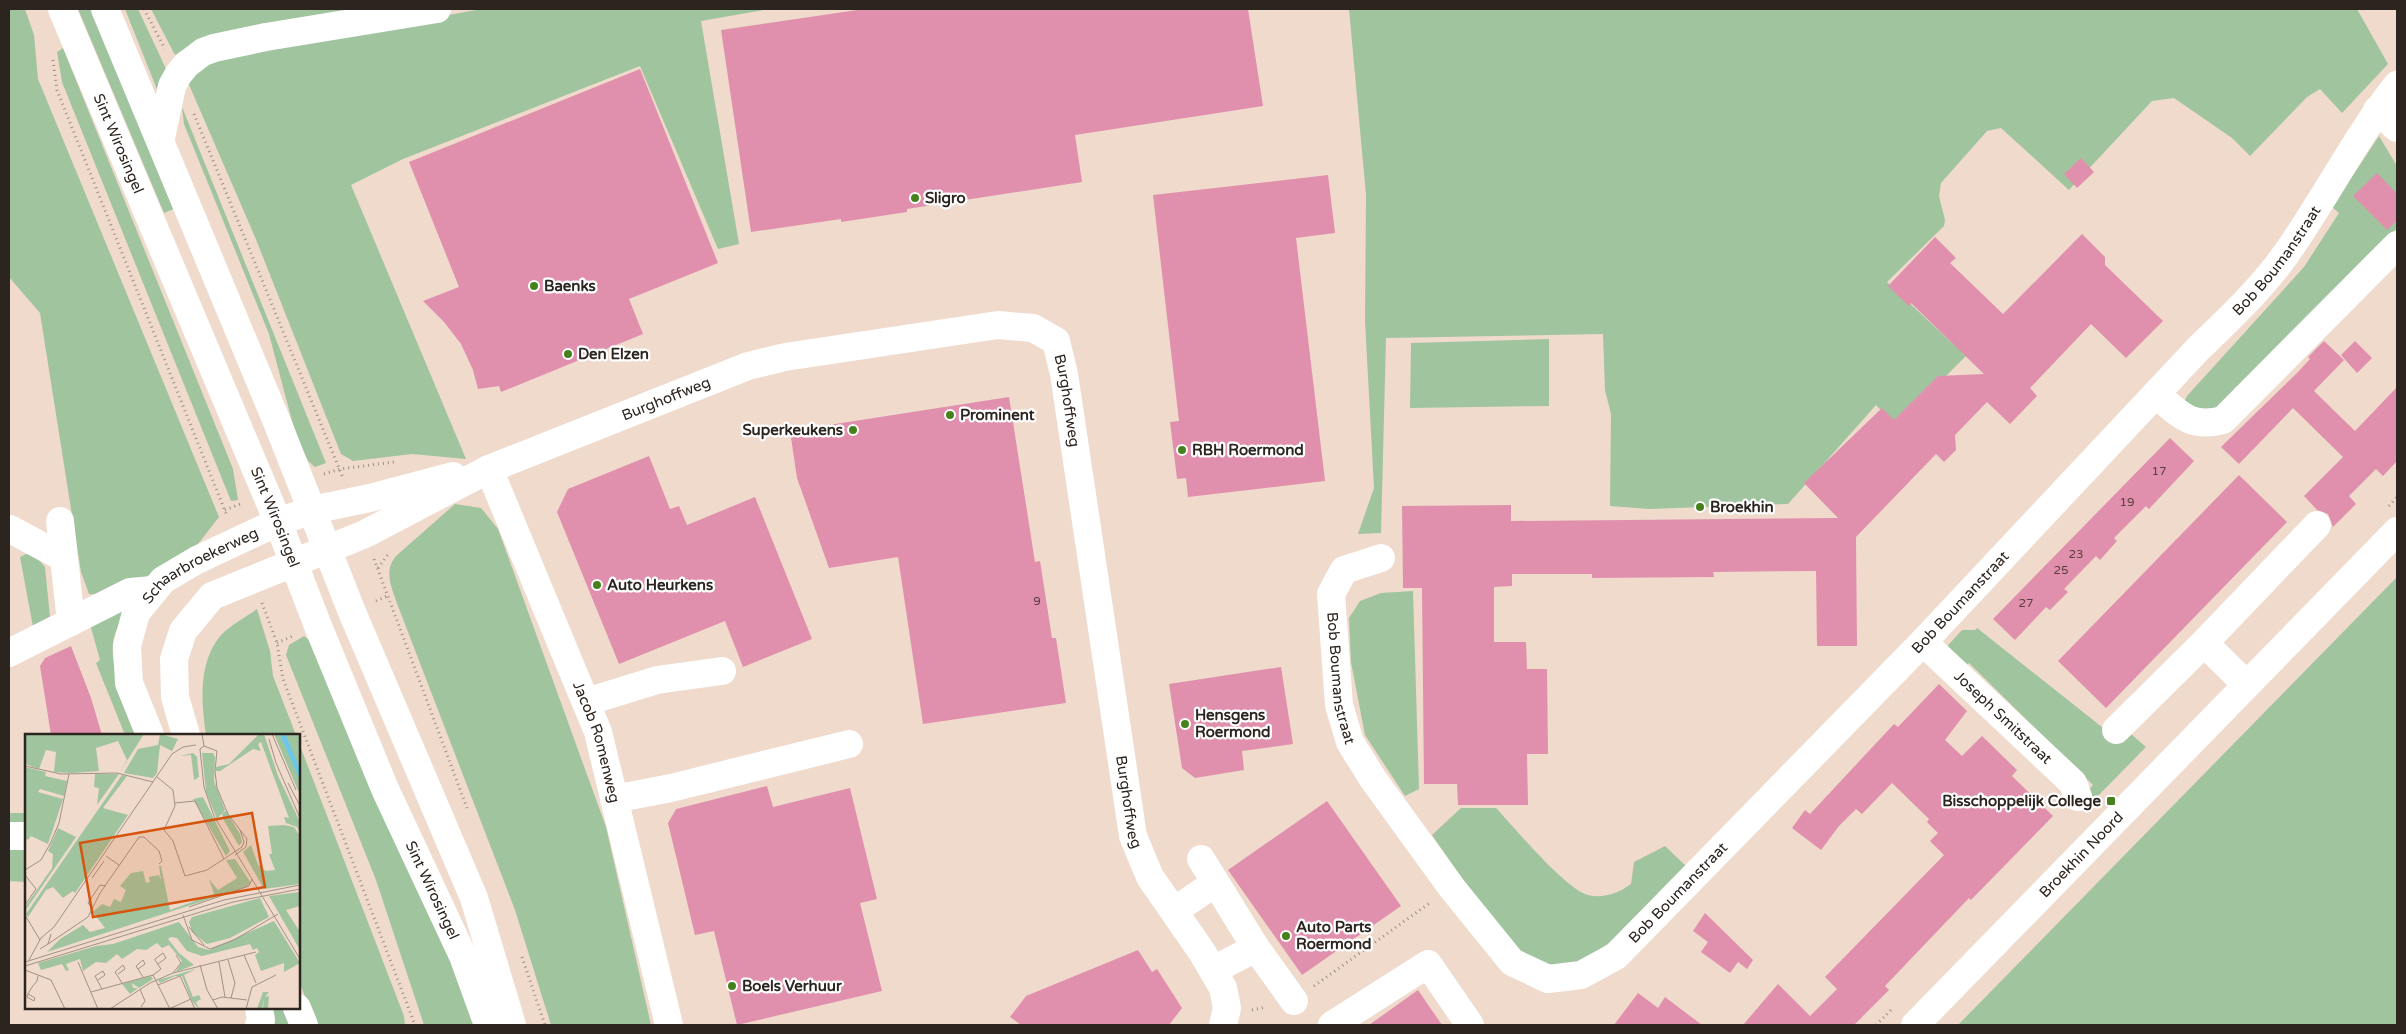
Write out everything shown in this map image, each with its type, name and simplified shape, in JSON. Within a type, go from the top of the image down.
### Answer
[{"type":"street","name":"Sint Wirosingel","points":[[62,9],[278,522],[293,564],[385,789],[464,956],[488,1025]]},
{"type":"street","name":"Sint Wirosingel","points":[[105,9],[161,138],[328,550],[474,898],[512,1025]]},
{"type":"street","points":[[161,138],[175,80],[186,65],[203,52],[266,37],[437,9]]},
{"type":"street","name":"Bob Boumanstraat","points":[[1381,558],[1344,570],[1331,594],[1339,705],[1350,742],[1373,779],[1452,888],[1512,962],[1548,979],[1581,975],[1616,956],[1923,642],[2156,394],[2243,306],[2286,255],[2377,110],[2397,85]]},
{"type":"street","points":[[2377,110],[2397,128]]},
{"type":"street","points":[[2156,394],[2178,414],[2192,421],[2207,425],[2223,420],[2397,245]]},
{"type":"street","name":"Burghoffweg","points":[[293,564],[365,534],[489,469],[748,366],[785,357],[998,325],[1033,328],[1056,341],[1064,374],[1132,836],[1150,877],[1214,970],[1223,988],[1225,1017]]},
{"type":"street","name":"Burghoffweg","points":[[312,510],[489,469]]},
{"type":"street","name":"Jacob Romenweg","points":[[489,469],[598,732],[669,1025]]},
{"type":"street","name":"Schaarbroekerweg","points":[[150,734],[129,683],[127,646],[136,613],[163,580],[237,541],[278,522],[312,510]]},
{"type":"street","points":[[60,521],[71,622]]},
{"type":"street","points":[[2116,730],[2204,643],[2316,525]]},
{"type":"street","points":[[9,529],[64,558]]},
{"type":"street","name":"Broekhin Noord","points":[[1915,1025],[2397,531]]},
{"type":"street","name":"Schaarbroekerweg","points":[[186,734],[175,697],[174,659],[183,630],[212,596],[293,564]]},
{"type":"street","points":[[9,653],[130,592],[154,590]]},
{"type":"street","name":"Joseph Smitstraat","points":[[1923,642],[2073,783],[2078,797]]},
{"type":"street","points":[[2204,643],[2246,684]]},
{"type":"street","points":[[586,702],[657,680],[722,671]]},
{"type":"street","points":[[614,799],[671,788],[849,744]]},
{"type":"street","points":[[9,836],[25,836]]},
{"type":"street","points":[[1201,859],[1256,948],[1294,1001]]},
{"type":"street","points":[[1174,911],[1216,883]]},
{"type":"street","points":[[1214,970],[1256,948]]},
{"type":"street","points":[[1332,1025],[1428,964],[1470,1025]]},
{"type":"street","points":[[250,1009],[253,1025]]},
{"type":"street","points":[[259,1009],[261,1020],[259,1025]]},
{"type":"street","points":[[297,1009],[304,1025]]},
{"type":"path","points":[[52,52],[57,90],[237,541]]},
{"type":"path","points":[[253,579],[277,643],[283,679],[415,1025]]},
{"type":"path","points":[[1225,1017],[1294,1001],[1452,888]]},
{"type":"green space","points":[[9,9],[25,9],[34,35],[38,79],[219,517],[198,544],[158,571],[109,595],[89,594],[81,572],[40,313],[9,277]]},
{"type":"green space","points":[[78,9],[95,9],[176,208],[164,213]]},
{"type":"green space","points":[[125,9],[138,9],[167,71],[160,97]]},
{"type":"green space","points":[[151,9],[384,9],[197,41],[175,55]]},
{"type":"green space","points":[[482,9],[769,9],[701,21],[739,244],[718,249],[640,66],[403,159],[351,185],[466,459],[412,454],[353,461],[341,454],[255,237],[187,80],[204,64],[226,55]]},
{"type":"green space","points":[[1349,9],[2357,9],[2388,64],[2342,113],[2320,89],[2307,97],[2250,156],[2232,138],[2174,98],[2152,101],[2069,190],[2001,128],[1987,131],[1941,183],[1939,196],[1945,220],[1944,226],[1887,282],[1966,356],[1896,426],[1876,405],[1788,504],[1649,509],[1610,506],[1611,414],[1605,390],[1603,334],[1386,338],[1381,533],[1358,534],[1374,488],[1365,321],[1366,195]]},
{"type":"green space","points":[[63,48],[233,469],[238,500],[231,501],[62,82],[57,52]]},
{"type":"green space","points":[[182,107],[326,463],[315,467],[308,461],[296,436],[269,334],[184,124]]},
{"type":"green space","points":[[2379,136],[2397,166],[2397,228],[2223,407],[2207,413],[2183,404],[2187,396],[2304,267],[2339,213],[2332,207]]},
{"type":"green space","points":[[1549,339],[1549,406],[1410,408],[1411,343]]},
{"type":"green space","points":[[455,504],[481,508],[498,529],[606,827],[651,1025],[551,1025],[515,910],[391,586],[390,568],[396,556]]},
{"type":"green space","points":[[26,554],[34,554],[45,567],[50,617],[33,627],[20,557]]},
{"type":"green space","points":[[2397,577],[2397,1025],[1958,1025]]},
{"type":"green space","points":[[1413,591],[1419,789],[1405,796],[1365,735],[1351,662],[1349,618],[1360,601],[1381,593]]},
{"type":"green space","points":[[124,606],[113,643],[114,667],[121,691],[141,734],[125,734],[96,663],[100,660],[90,624]]},
{"type":"green space","points":[[257,609],[270,651],[273,676],[296,734],[206,734],[203,709],[205,669],[214,645],[222,634]]},
{"type":"green space","points":[[1977,628],[2122,743],[2131,734],[2146,747],[2092,802],[2084,795],[2093,785],[1969,663],[1967,665],[1942,652],[1962,630],[1975,630]]},
{"type":"green space","points":[[304,636],[321,650],[478,1025],[424,1025],[376,880],[286,655],[289,645]]},
{"type":"green space","points":[[300,746],[404,1016],[405,1025],[316,1025],[300,984]]},
{"type":"green space","points":[[1461,808],[1496,808],[1566,882],[1588,895],[1605,896],[1631,884],[1634,862],[1665,846],[1686,866],[1609,943],[1582,962],[1556,967],[1535,962],[1517,953],[1498,930],[1432,835]]},
{"type":"green space","points":[[9,813],[25,813],[25,824],[9,824]]},
{"type":"green space","points":[[9,849],[25,849],[25,882],[9,881]]},
{"type":"green space","points":[[265,1009],[286,1009],[293,1025],[268,1025]]},
{"type":"building","points":[[864,9],[1248,9],[1263,106],[1075,135],[1082,182],[907,209],[907,212],[841,222],[841,219],[751,232],[721,30]]},
{"type":"building","points":[[640,69],[718,263],[629,299],[643,334],[501,392],[499,386],[478,389],[473,370],[461,344],[444,322],[423,301],[459,287],[409,162]]},
{"type":"building","points":[[2081,158],[2094,172],[2077,188],[2064,174]]},
{"type":"building","points":[[2377,173],[2397,194],[2397,220],[2387,230],[2353,196]]},
{"type":"building","points":[[1328,175],[1335,233],[1296,238],[1325,481],[1188,497],[1186,478],[1177,479],[1170,422],[1179,421],[1153,195]]},
{"type":"building","points":[[2082,234],[2105,257],[2105,265],[2163,321],[2126,358],[2091,324],[2030,388],[2037,396],[2010,424],[1987,402],[1955,435],[1956,450],[1944,462],[1936,454],[1856,537],[1857,646],[1817,646],[1816,571],[1713,572],[1714,577],[1592,578],[1592,574],[1512,574],[1512,586],[1494,587],[1494,642],[1526,642],[1527,669],[1547,669],[1548,754],[1527,754],[1528,805],[1458,805],[1457,784],[1424,784],[1422,588],[1403,588],[1402,506],[1511,505],[1511,521],[1838,518],[1804,483],[1882,408],[1894,420],[1938,376],[1984,374],[1911,303],[1909,306],[1888,286],[1935,237],[1956,258],[1950,263],[2003,314]]},
{"type":"building","points":[[2324,341],[2344,360],[2314,391],[2355,431],[2397,387],[2397,461],[2383,476],[2376,469],[2349,496],[2356,504],[2333,527],[2328,514],[2317,510],[2304,496],[2343,457],[2293,408],[2239,464],[2221,447],[2298,372],[2310,359],[2308,357]]},
{"type":"building","points":[[2355,341],[2372,358],[2357,373],[2341,355]]},
{"type":"building","points":[[1009,397],[1035,562],[1040,561],[1052,638],[1056,638],[1066,703],[923,724],[898,557],[829,568],[797,478],[790,431]]},
{"type":"building","points":[[2170,438],[2194,461],[2149,509],[2146,506],[2114,538],[2117,541],[2100,560],[2096,556],[2064,589],[2068,592],[2050,610],[2046,607],[2015,640],[1993,619]]},
{"type":"building","points":[[649,456],[670,509],[679,506],[687,525],[755,497],[812,639],[743,667],[725,621],[619,664],[557,512],[568,489]]},
{"type":"building","points":[[2239,475],[2287,522],[2106,708],[2058,661]]},
{"type":"building","points":[[71,646],[91,698],[102,734],[51,734],[40,666],[45,658]]},
{"type":"building","points":[[1281,667],[1293,744],[1242,751],[1244,770],[1195,778],[1182,768],[1169,684]]},
{"type":"building","points":[[1939,684],[1967,711],[1945,740],[1962,756],[1982,736],[2017,770],[2012,776],[2053,816],[1971,900],[1969,898],[1885,986],[1889,990],[1854,1025],[1743,1025],[1778,984],[1810,1016],[1837,989],[1825,977],[1944,855],[1930,841],[1938,833],[1927,822],[1929,819],[1892,783],[1862,814],[1856,809],[1839,826],[1821,850],[1792,828],[1805,810],[1810,814],[1894,724],[1898,727]]},
{"type":"building","points":[[767,786],[773,807],[850,788],[877,899],[860,903],[882,991],[737,1025],[714,931],[695,935],[668,823],[676,809]]},
{"type":"building","points":[[1327,801],[1401,906],[1302,975],[1228,870]]},
{"type":"building","points":[[1705,913],[1753,960],[1747,969],[1738,962],[1730,973],[1701,952],[1708,942],[1693,931]]},
{"type":"building","points":[[1138,950],[1152,972],[1157,969],[1182,1008],[1169,1025],[1021,1025],[1010,1017],[1026,996]]},
{"type":"building","points":[[1418,990],[1442,1025],[1369,1025]]},
{"type":"building","points":[[1638,993],[1658,1008],[1665,997],[1702,1025],[1614,1025]]},
{"type":"place","name":"Sligro","points":[[915,198]]},
{"type":"place","name":"Baenks","points":[[534,286]]},
{"type":"place","name":"Den Elzen","points":[[568,354]]},
{"type":"place","name":"Prominent","points":[[950,415]]},
{"type":"place","name":"Superkeukens","points":[[853,430]]},
{"type":"place","name":"RBH Roermond","points":[[1182,450]]},
{"type":"place","name":"Broekhin","points":[[1700,507]]},
{"type":"place","name":"Auto Heurkens","points":[[597,585]]},
{"type":"place","name":"Hensgens Roermond","points":[[1185,724]]},
{"type":"place","name":"Bisschoppelijk College","points":[[2111,801]]},
{"type":"place","name":"Auto Parts Roermond","points":[[1286,936]]},
{"type":"place","name":"Boels Verhuur","points":[[732,986]]}]
